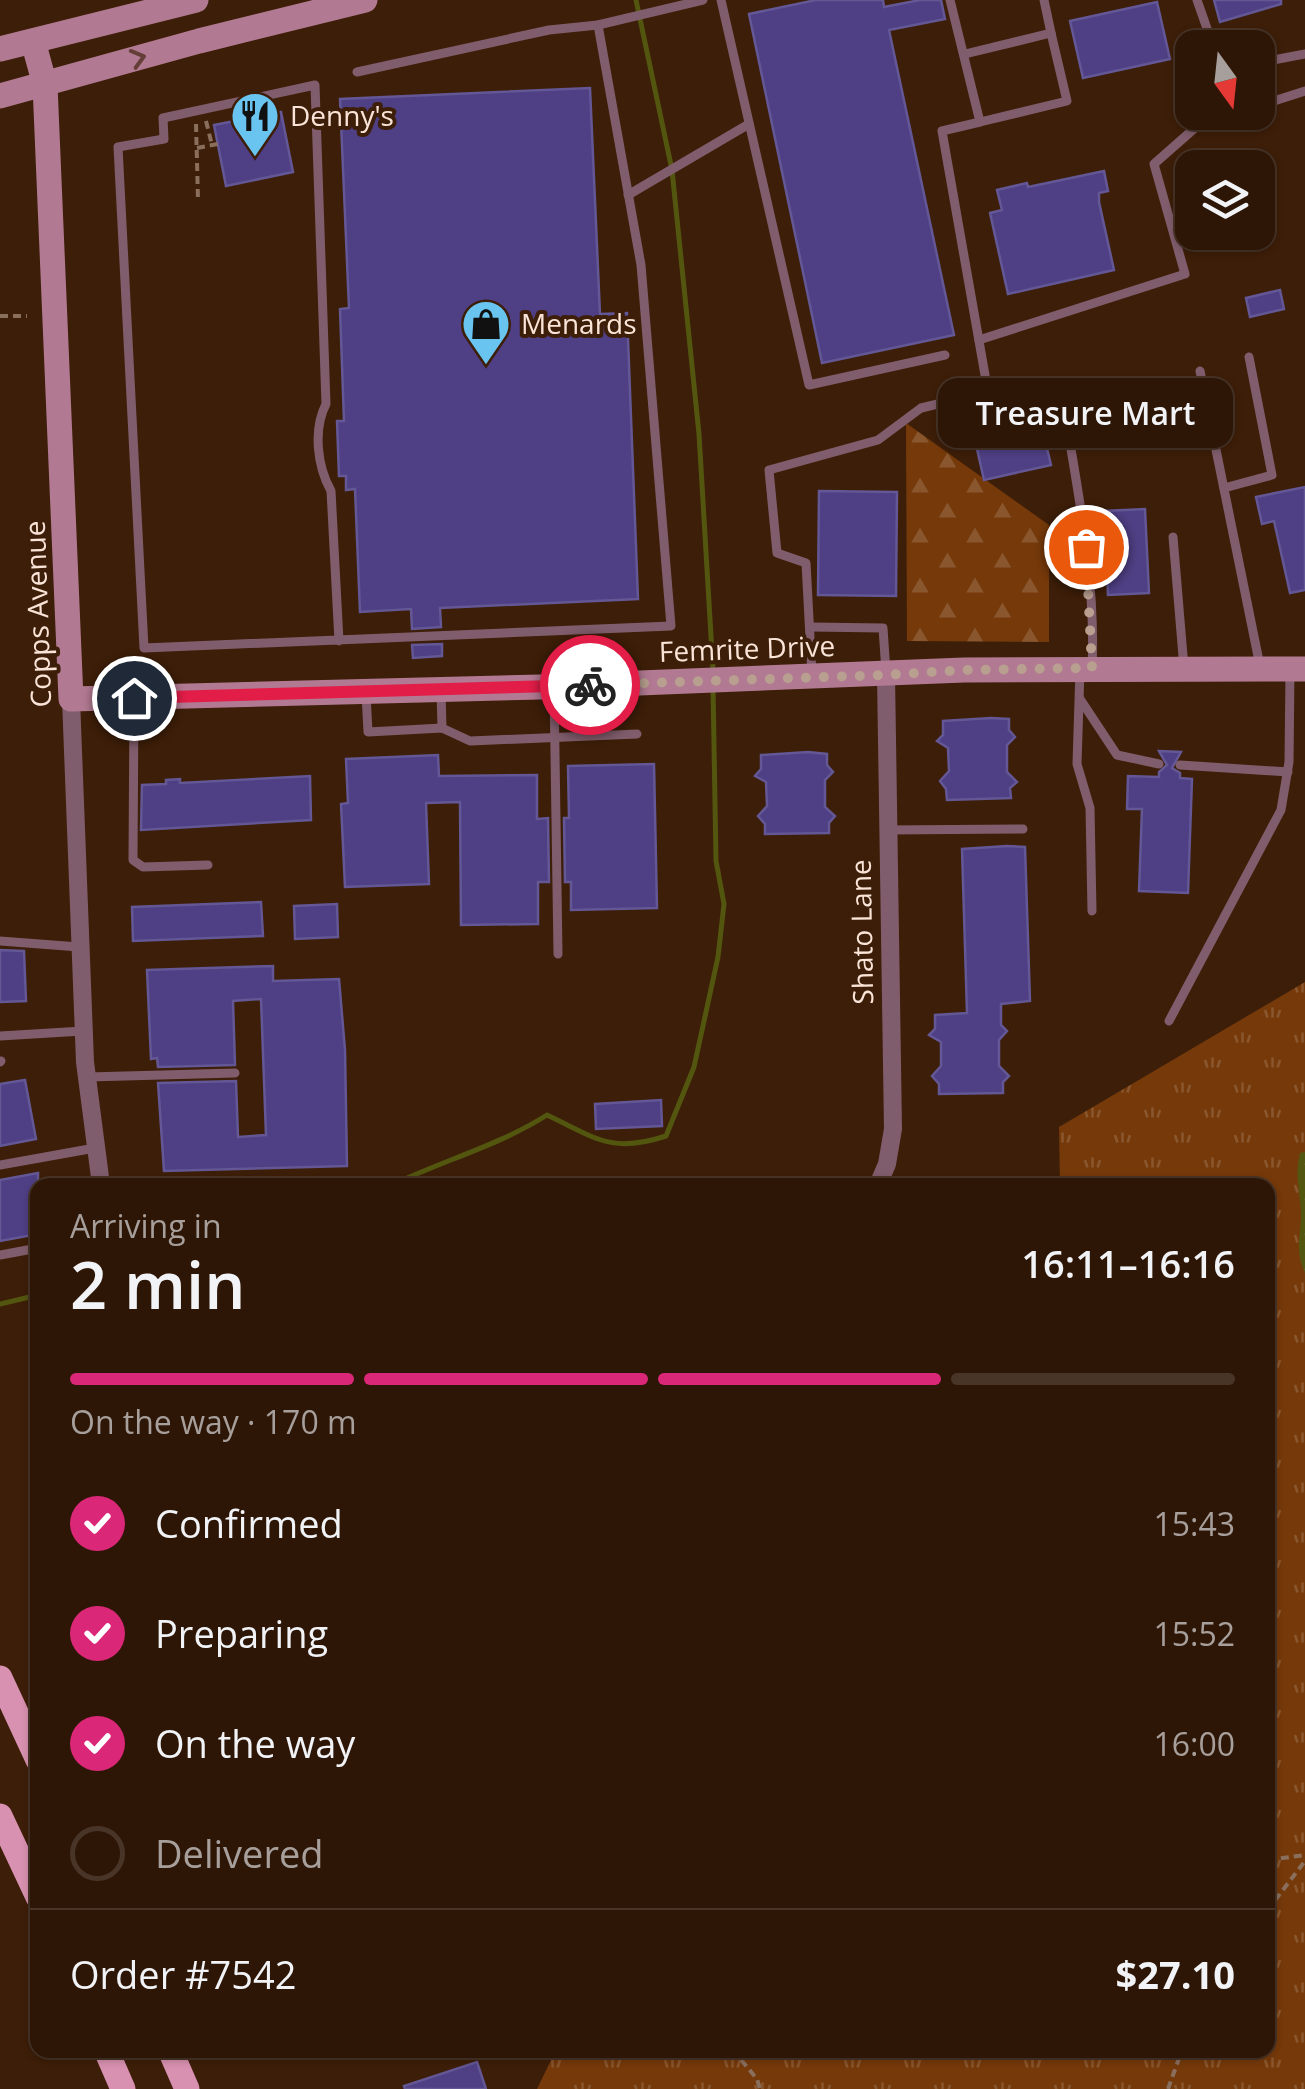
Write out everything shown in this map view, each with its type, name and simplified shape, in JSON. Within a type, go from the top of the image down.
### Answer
[{"type":"main road","points":[[0,1678],[30,1743]]},
{"type":"main road","points":[[0,1816],[30,1880]]},
{"type":"main road","points":[[109,2058],[123,2089]]},
{"type":"main road","points":[[173,2058],[187,2089]]},
{"type":"street","points":[[0,49],[196,0]]},
{"type":"street","points":[[0,96],[365,0]]},
{"type":"street","name":"Copps Avenue","points":[[33,41],[44,85],[83,1031],[100,1178]]},
{"type":"street","name":"Femrite Drive","points":[[71,699],[441,690],[964,670],[1298,669]]},
{"type":"street","name":"Shato Lane","points":[[881,1178],[894,1129],[886,675]]},
{"type":"lane","points":[[357,72],[703,0]]},
{"type":"lane","points":[[722,0],[809,384],[945,355]]},
{"type":"lane","points":[[950,0],[980,122]]},
{"type":"lane","points":[[988,392],[942,131],[1067,101],[1044,0]]},
{"type":"lane","points":[[1197,0],[1208,30]]},
{"type":"lane","points":[[339,641],[331,490],[321,472],[319,418],[326,404],[315,86],[162,118],[164,139],[118,147],[144,648],[339,641],[671,626],[641,265],[598,24]]},
{"type":"lane","points":[[965,54],[1051,33]]},
{"type":"lane","points":[[1275,59],[1305,54]]},
{"type":"lane","points":[[1275,101],[1305,91]]},
{"type":"lane","points":[[628,195],[749,124]]},
{"type":"lane","points":[[980,340],[1184,274],[1154,164],[1193,130]]},
{"type":"lane","points":[[1224,488],[1272,475],[1250,357]]},
{"type":"lane","points":[[1200,371],[1261,669]]},
{"type":"lane","points":[[812,677],[806,562],[777,554],[769,470],[878,440],[920,408],[988,392],[1020,397],[1065,414],[1083,516],[1091,609],[1086,668],[1078,696],[1076,764],[1090,808],[1092,911]]},
{"type":"lane","points":[[1173,537],[1184,668]]},
{"type":"lane","points":[[810,627],[883,628],[886,675]]},
{"type":"lane","points":[[1169,1020],[1280,810],[1288,772],[1298,669]]},
{"type":"lane","points":[[554,686],[558,954]]},
{"type":"lane","points":[[441,690],[442,728]]},
{"type":"lane","points":[[366,692],[368,732],[442,728],[470,741],[638,734]]},
{"type":"lane","points":[[1078,696],[1117,755],[1159,764]]},
{"type":"lane","points":[[134,698],[133,860],[142,867],[208,865]]},
{"type":"lane","points":[[1180,765],[1288,772]]},
{"type":"lane","points":[[888,830],[1023,828]]},
{"type":"lane","points":[[0,941],[79,947]]},
{"type":"lane","points":[[0,1036],[83,1031]]},
{"type":"lane","points":[[86,1077],[236,1073]]},
{"type":"lane","points":[[0,1165],[95,1148]]},
{"type":"lane","points":[[0,1255],[30,1249]]},
{"type":"path","points":[[197,148],[215,145],[204,109]]},
{"type":"path","points":[[198,200],[196,124],[206,122]]},
{"type":"path","points":[[0,316],[27,316]]},
{"type":"path","points":[[1275,1860],[1305,1858]]},
{"type":"path","points":[[1275,1900],[1305,1858]]},
{"type":"path","points":[[739,2058],[760,2089]]},
{"type":"path","points":[[1168,2089],[1179,2058]]},
{"type":"green space","points":[[906,423],[1049,525],[1049,642],[907,641]]},
{"type":"green space","points":[[1305,982],[1305,2089],[537,2089],[552,2058],[1275,2058],[1275,1178],[1060,1178],[1059,1127]]},
{"type":"water","points":[[1305,1152],[1305,1273],[1299,1251],[1298,1169],[1300,1153]]},
{"type":"building","points":[[816,0],[883,0],[884,7],[941,0],[945,19],[889,30],[954,335],[822,363],[749,14]]},
{"type":"building","points":[[1214,0],[1281,0],[1281,4],[1220,22]]},
{"type":"building","points":[[1157,2],[1170,59],[1083,78],[1070,21]]},
{"type":"building","name":"Menards","points":[[590,88],[600,314],[627,313],[638,599],[440,608],[441,627],[412,629],[411,609],[360,612],[355,489],[346,490],[346,476],[339,476],[337,421],[344,421],[340,309],[349,308],[340,99]]},
{"type":"building","name":"Denny's","points":[[281,112],[293,172],[226,186],[214,125]]},
{"type":"building","points":[[1104,171],[1108,191],[1099,193],[1099,202],[1114,270],[1008,294],[990,213],[1002,210],[997,190]]},
{"type":"building","points":[[1280,290],[1284,309],[1250,317],[1246,298]]},
{"type":"building","points":[[1039,415],[1051,465],[984,480],[973,431]]},
{"type":"building","points":[[1305,487],[1305,590],[1290,593],[1274,521],[1262,524],[1256,497]]},
{"type":"building","points":[[819,491],[897,492],[896,596],[818,595]]},
{"type":"building","points":[[1145,509],[1149,593],[1108,595],[1104,511]]},
{"type":"building","points":[[442,644],[442,656],[413,658],[412,645]]},
{"type":"building","points":[[1009,719],[1009,730],[1015,737],[1007,745],[1007,772],[1017,782],[1010,788],[1011,798],[947,800],[940,781],[949,771],[948,748],[937,741],[943,735],[943,721]]},
{"type":"building","points":[[1159,751],[1181,752],[1172,768],[1180,773],[1180,778],[1192,779],[1188,893],[1139,891],[1142,809],[1127,809],[1128,776],[1159,777],[1167,765]]},
{"type":"building","points":[[827,754],[827,765],[833,772],[825,780],[825,807],[835,816],[829,823],[829,833],[765,834],[765,824],[758,816],[767,806],[766,782],[755,776],[761,769],[761,755]]},
{"type":"building","points":[[438,755],[439,776],[537,775],[537,819],[548,818],[549,882],[538,882],[538,924],[461,925],[460,802],[426,803],[429,884],[345,887],[341,804],[348,803],[346,759]]},
{"type":"building","points":[[654,764],[657,908],[571,910],[571,882],[565,882],[568,766]]},
{"type":"building","points":[[310,776],[311,820],[141,830],[142,785],[180,779],[180,783]]},
{"type":"building","points":[[1025,847],[1030,1001],[1001,1004],[1001,1025],[1007,1031],[999,1040],[999,1066],[1009,1076],[1003,1082],[1003,1093],[939,1094],[939,1084],[932,1076],[941,1066],[941,1042],[929,1035],[935,1029],[935,1015],[967,1013],[962,849]]},
{"type":"building","points":[[261,902],[263,936],[133,941],[132,907]]},
{"type":"building","points":[[337,904],[338,937],[295,939],[294,906]]},
{"type":"building","points":[[0,950],[24,951],[26,1001],[0,1002]]},
{"type":"building","points":[[273,966],[273,981],[339,979],[347,1166],[164,1171],[158,1083],[236,1081],[238,1137],[266,1135],[261,999],[233,1001],[235,1065],[158,1067],[157,1058],[151,1059],[147,970]]},
{"type":"building","points":[[25,1080],[36,1139],[0,1146],[0,1084]]},
{"type":"building","points":[[661,1100],[662,1126],[596,1129],[595,1104]]},
{"type":"building","points":[[38,1173],[38,1178],[30,1178],[30,1235],[0,1241],[0,1180]]},
{"type":"building","points":[[477,2062],[486,2089],[405,2089],[404,2086]]},
{"type":"waterway","points":[[636,0],[672,170],[699,434],[713,670]]},
{"type":"waterway","points":[[409,1178],[509,1136],[547,1115],[604,1141],[631,1144],[666,1136],[694,1067],[718,957],[724,904],[716,861],[713,686]]},
{"type":"waterway","points":[[0,1304],[30,1297]]},
{"type":"way so far","points":[[590,685],[1092,668],[1086,547]]},
{"type":"place","name":"Denny's","points":[[255,158]]},
{"type":"place","name":"Menards","points":[[486,366]]},
{"type":"place","name":"Treasure Mart","points":[[1086,547]]},
{"type":"route","points":[[134,698],[590,685]]}]
